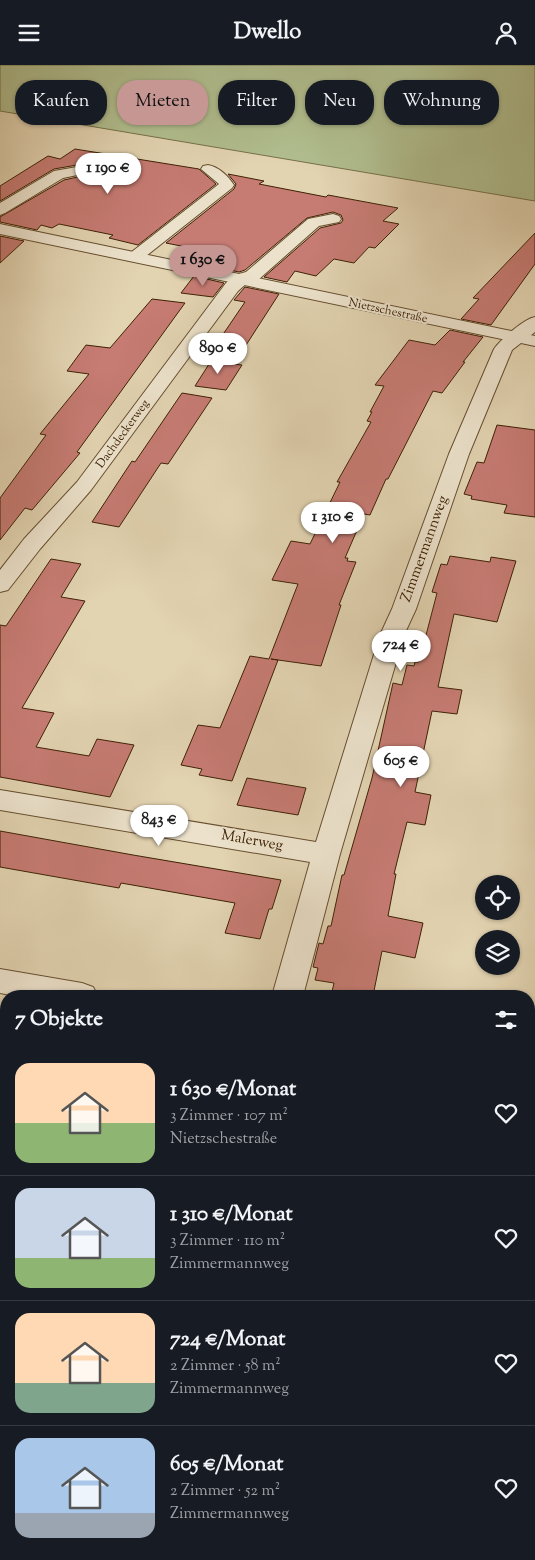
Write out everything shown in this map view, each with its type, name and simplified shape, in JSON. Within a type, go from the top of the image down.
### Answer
[{"type":"street","points":[[135,257],[226,185],[223,180],[208,169]]},
{"type":"street","points":[[0,210],[59,174],[77,171]]},
{"type":"street","points":[[241,279],[252,276],[314,222],[333,219]]},
{"type":"street","name":"Nietzschestraße","points":[[0,229],[525,339]]},
{"type":"street","name":"Dachdeckerweg","points":[[0,585],[32,544],[84,486],[214,310],[232,287],[241,279]]},
{"type":"street","name":"Zimmermannweg","points":[[289,990],[326,854],[392,635],[404,609],[459,454],[503,349],[507,342],[525,339],[535,322]]},
{"type":"street","name":"Malerweg","points":[[0,799],[326,854]]},
{"type":"street","points":[[0,981],[49,990]]},
{"type":"green space","points":[[0,65],[535,65],[535,201],[83,125],[107,125],[107,80],[15,80],[15,114],[0,111]]},
{"type":"building","points":[[75,149],[199,169],[216,184],[138,245],[109,238],[113,235],[59,224],[52,228],[41,225],[37,230],[0,222],[0,217],[64,180],[82,176],[86,170],[82,166],[77,165],[54,169],[0,201],[0,186],[48,156],[60,159]]},
{"type":"building","points":[[228,174],[264,181],[259,184],[398,208],[383,221],[399,224],[375,248],[369,247],[354,263],[334,259],[316,276],[295,271],[287,282],[264,277],[320,228],[341,223],[343,220],[341,215],[333,212],[307,218],[245,270],[239,272],[202,264],[211,252],[166,243],[234,189],[236,184]]},
{"type":"building","points":[[535,233],[535,264],[491,325],[461,319],[479,299],[473,298]]},
{"type":"building","points":[[0,236],[24,241],[0,263]]},
{"type":"building","points":[[194,276],[224,283],[213,297],[181,293]]},
{"type":"building","points":[[245,287],[279,294],[239,356],[211,352],[245,302],[234,300]]},
{"type":"building","points":[[152,299],[185,303],[77,452],[80,453],[32,510],[25,508],[0,540],[0,498],[46,435],[40,434],[89,374],[67,371],[86,345],[110,348]]},
{"type":"building","points":[[450,330],[483,337],[442,393],[433,391],[388,479],[386,479],[370,515],[364,514],[345,558],[348,558],[347,561],[356,562],[339,605],[341,605],[321,666],[271,659],[278,660],[232,781],[199,775],[202,769],[181,765],[198,725],[220,728],[250,656],[269,659],[298,584],[272,580],[291,541],[310,544],[340,482],[337,482],[371,422],[367,421],[372,412],[370,412],[384,386],[375,385],[409,340],[435,345]]},
{"type":"building","points":[[211,361],[242,365],[226,390],[195,386]]},
{"type":"building","points":[[182,393],[212,398],[168,464],[161,463],[119,527],[92,522],[132,461],[135,462]]},
{"type":"building","points":[[497,425],[535,430],[535,517],[504,513],[507,505],[471,499],[472,496],[464,494],[477,462],[484,463]]},
{"type":"building","points":[[450,556],[490,562],[491,557],[516,561],[497,622],[454,614],[438,687],[462,690],[457,714],[432,711],[415,792],[431,795],[425,825],[407,822],[394,874],[396,874],[388,916],[423,923],[415,958],[382,951],[374,990],[332,990],[334,983],[315,980],[318,968],[313,967],[319,943],[323,944],[328,926],[331,926],[342,875],[344,875],[372,778],[393,683],[402,685],[407,665],[414,666],[415,662],[419,662],[437,593],[432,592],[441,564],[447,565]]},
{"type":"building","points":[[51,559],[81,564],[61,597],[85,601],[22,708],[54,713],[36,747],[89,756],[97,739],[134,745],[110,797],[0,777],[0,625],[6,626]]},
{"type":"building","points":[[247,778],[306,788],[298,815],[237,805]]},
{"type":"building","points":[[0,831],[281,880],[272,909],[269,909],[260,939],[225,933],[235,903],[121,883],[119,888],[0,867]]}]
